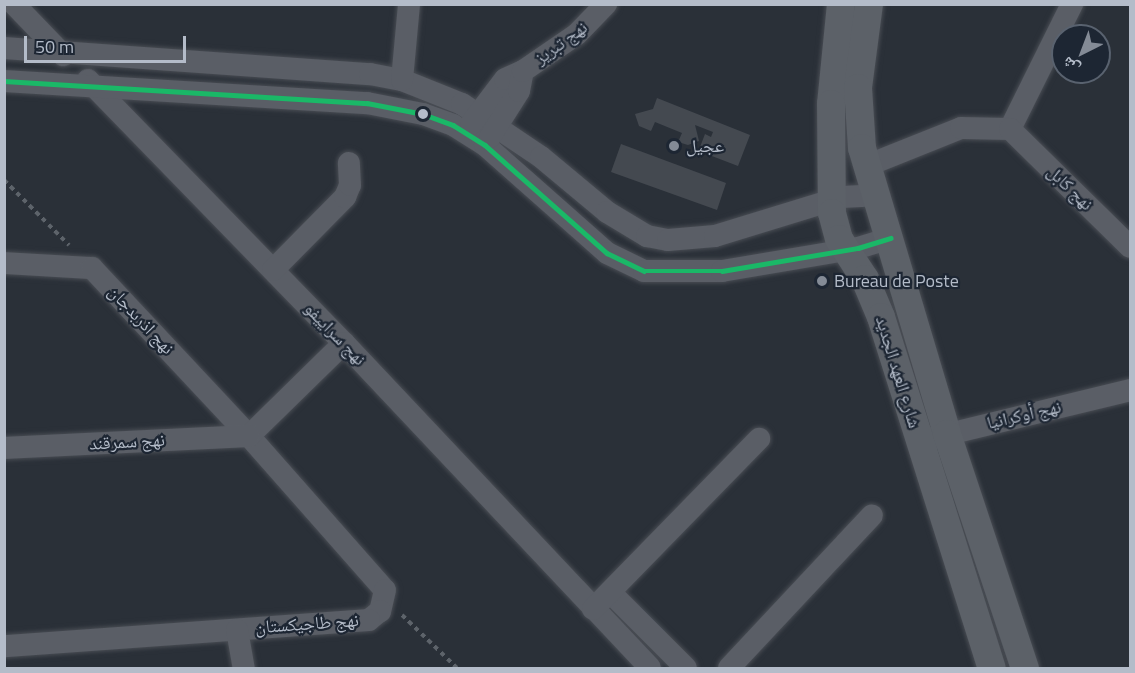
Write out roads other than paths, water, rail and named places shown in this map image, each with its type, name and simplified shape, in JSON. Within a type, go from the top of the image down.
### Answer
[{"type":"main road","name":"شارع العهد الجديد","points":[[841,4],[831,104],[830,200],[835,226],[846,250],[865,279],[881,317],[992,669]]},
{"type":"main road","name":"شارع العهد الجديد","points":[[869,4],[858,99],[866,166],[890,238],[947,434],[1025,669]]},
{"type":"street","name":"نهج سراييفو","points":[[14,4],[345,344],[650,669]]},
{"type":"street","points":[[402,80],[409,4]]},
{"type":"street","name":"نهج تبريز","points":[[485,145],[519,91],[523,71],[577,34],[606,4]]},
{"type":"street","points":[[866,166],[961,128],[1010,129],[1072,4]]},
{"type":"street","points":[[4,48],[58,50],[370,74],[402,80],[478,113],[498,126],[607,212],[647,236],[668,240],[715,236],[830,200],[876,195]]},
{"type":"street","points":[[465,132],[505,79],[523,71]]},
{"type":"street","points":[[4,81],[367,103],[423,114],[465,132],[485,145],[607,253],[644,271],[722,271],[846,250],[890,238]]},
{"type":"street","name":"نهج كابل","points":[[1010,129],[1131,247]]},
{"type":"street","points":[[273,270],[345,197],[350,185],[350,163]]},
{"type":"street","name":"نهج اذربدجان","points":[[4,262],[92,268],[249,436]]},
{"type":"street","points":[[249,436],[345,344]]},
{"type":"street","name":"نهج أوكرانيا","points":[[919,442],[1131,390]]},
{"type":"street","name":"نهج سمرقند","points":[[4,448],[249,436]]},
{"type":"street","name":"نهج طاجيكستان","points":[[4,646],[369,620],[380,611],[384,598],[382,582],[249,436]]},
{"type":"street","points":[[593,609],[759,439]]},
{"type":"street","points":[[729,669],[872,515]]},
{"type":"street","points":[[610,592],[686,669]]},
{"type":"street","points":[[237,630],[244,669]]},
{"type":"place","name":"عجيل","points":[[674,146]]},
{"type":"place","name":"Bureau de Poste","points":[[822,281]]}]
